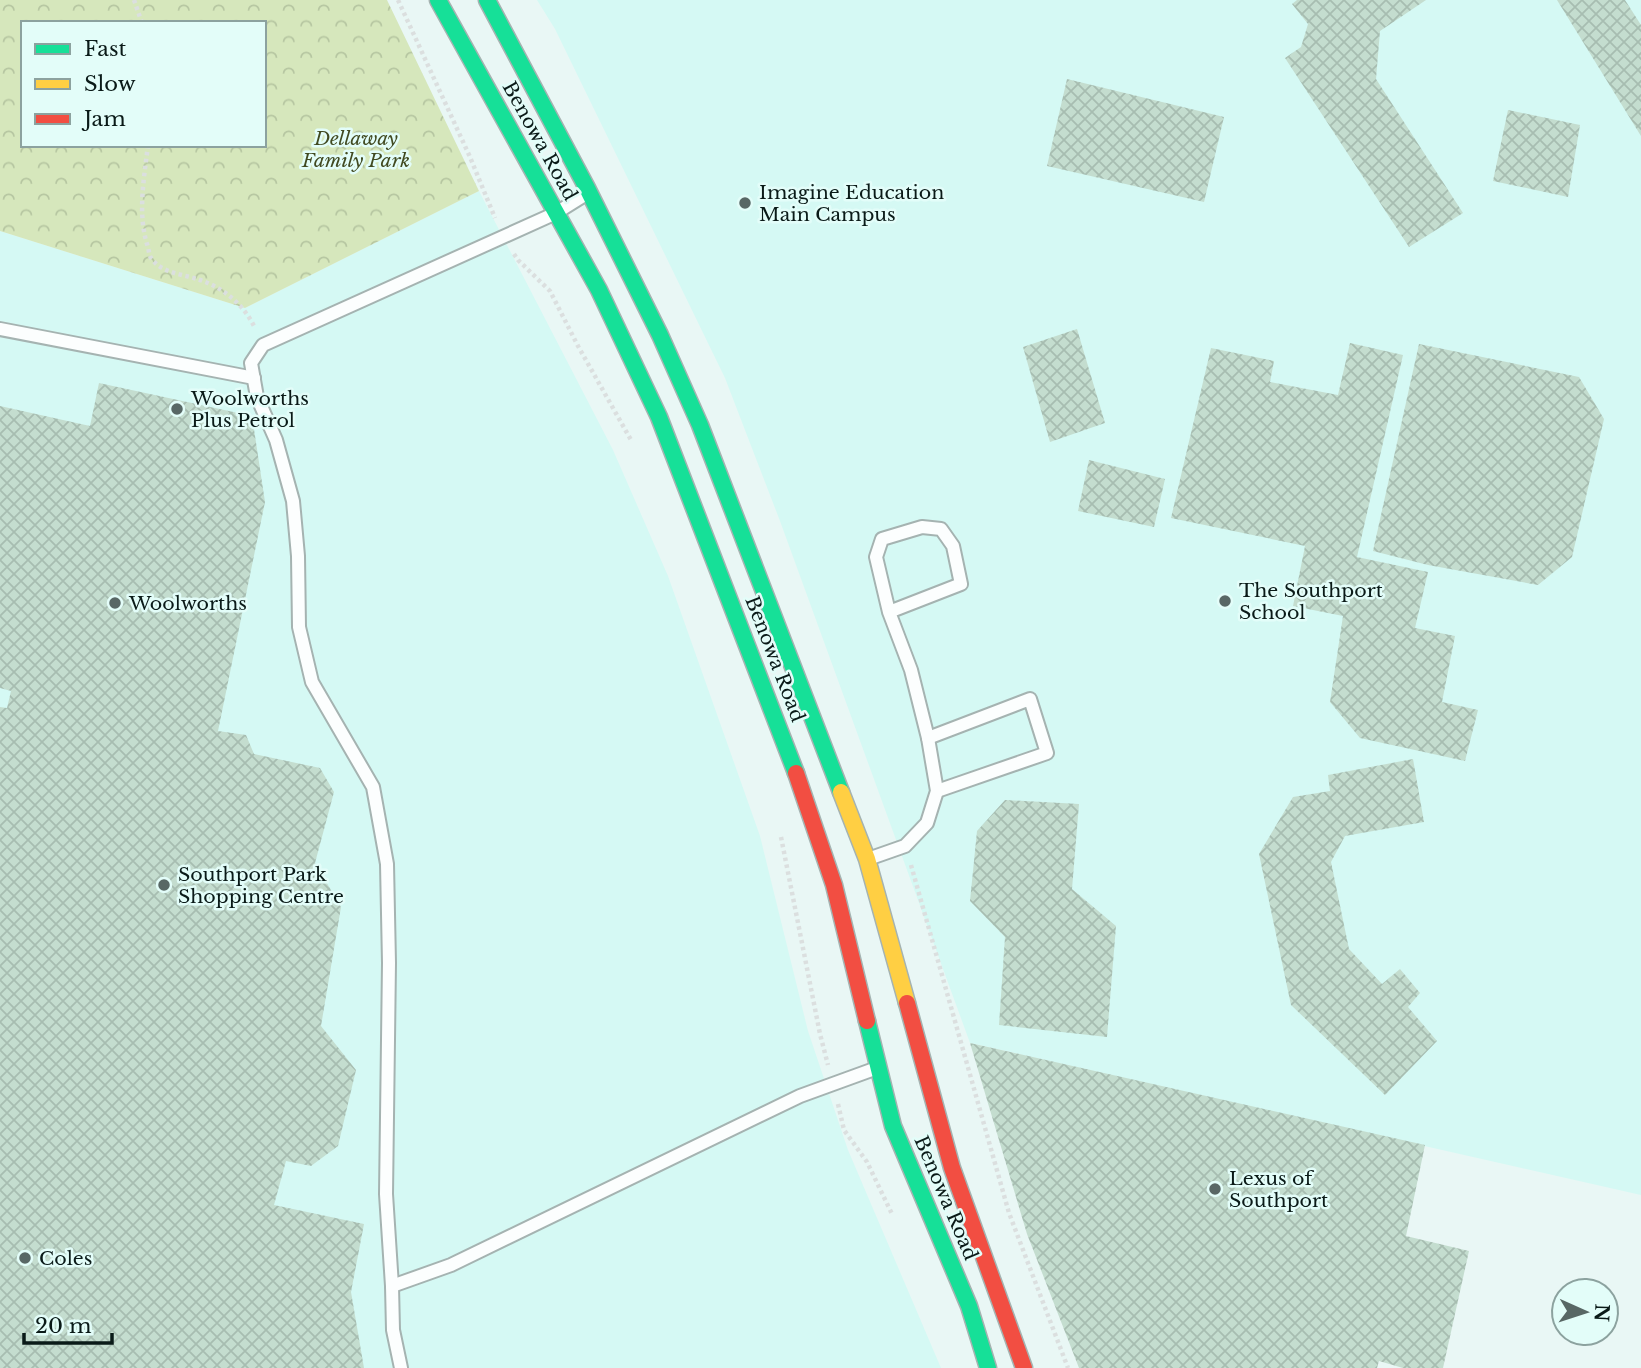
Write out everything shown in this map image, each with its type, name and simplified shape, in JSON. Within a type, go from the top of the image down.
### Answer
[{"type":"main road","name":"Benowa Road","points":[[438,0],[599,290],[659,417],[788,750],[834,885],[893,1126],[969,1306],[988,1368]]},
{"type":"main road","name":"Benowa Road","points":[[487,0],[589,192],[695,412],[867,859],[952,1168],[1024,1368]]},
{"type":"lane","points":[[401,1368],[393,1330],[386,1194],[387,864],[373,787],[312,682],[299,627],[298,556],[293,501],[276,440],[257,397],[251,363],[263,345],[556,213],[589,192]]},
{"type":"lane","points":[[0,329],[254,378]]},
{"type":"lane","points":[[867,859],[905,846],[927,823],[937,791],[928,738],[911,670],[889,612],[876,557],[882,538],[922,527],[941,528],[953,546],[961,584],[889,612]]},
{"type":"lane","points":[[928,738],[1030,699],[1047,752],[937,791]]},
{"type":"lane","points":[[392,1286],[451,1265],[800,1096],[878,1068]]},
{"type":"path","points":[[134,0],[141,21]]},
{"type":"path","points":[[398,0],[504,237],[518,260],[550,291],[636,450]]},
{"type":"path","points":[[148,147],[142,205],[143,233],[152,258],[167,271],[201,280],[229,294],[249,317],[263,345]]},
{"type":"path","points":[[780,831],[820,1034],[844,1130],[867,1162],[897,1224]]},
{"type":"path","points":[[905,846],[1009,1213],[1068,1368]]},
{"type":"shaded area","name":"The Southport School","points":[[537,0],[1641,0],[1641,1195],[970,1043],[780,521],[725,378],[555,29]]},
{"type":"shaded area","points":[[479,191],[613,450],[668,576],[760,836],[808,1031],[848,1150],[941,1368],[0,1368],[0,231],[245,308]]},
{"type":"green space","name":"Dellaway Family Park","points":[[0,0],[387,0],[479,191],[245,308],[0,231]]},
{"type":"building","points":[[1297,0],[1426,0],[1380,31],[1376,79],[1463,213],[1409,247],[1285,58],[1301,47],[1308,24],[1292,4]]},
{"type":"building","points":[[1557,0],[1625,0],[1641,25],[1641,136]]},
{"type":"building","points":[[1067,79],[1224,117],[1204,202],[1047,166]]},
{"type":"building","points":[[1508,110],[1580,125],[1568,197],[1493,181]]},
{"type":"building","points":[[1077,329],[1105,423],[1050,442],[1023,347]]},
{"type":"building","points":[[1350,343],[1403,355],[1357,557],[1428,572],[1415,628],[1455,636],[1442,702],[1478,710],[1465,761],[1360,738],[1330,702],[1343,616],[1293,606],[1305,546],[1171,518],[1211,348],[1274,361],[1270,382],[1338,395]]},
{"type":"building","points":[[1419,344],[1579,377],[1604,419],[1572,557],[1538,585],[1428,565],[1373,551]]},
{"type":"building","name":"Southport Park Shopping Centre","points":[[99,383],[252,416],[265,502],[218,731],[246,735],[254,754],[320,768],[334,792],[315,863],[341,907],[321,1026],[356,1070],[338,1146],[311,1166],[286,1161],[274,1205],[364,1224],[351,1292],[364,1368],[0,1368],[0,707],[7,708],[11,691],[0,688],[0,406],[90,426]]},
{"type":"building","points":[[1089,460],[1165,479],[1154,527],[1078,511]]},
{"type":"building","points":[[1413,759],[1424,822],[1345,836],[1331,862],[1349,949],[1382,984],[1400,969],[1420,993],[1408,1007],[1437,1041],[1385,1095],[1291,1005],[1259,854],[1293,797],[1330,791],[1328,775]]},
{"type":"building","points":[[1005,800],[1079,804],[1072,889],[1116,926],[1107,1037],[999,1025],[1005,937],[970,901],[977,831]]},
{"type":"building","name":"Lexus of Southport","points":[[970,1043],[1425,1145],[1406,1236],[1469,1251],[1443,1368],[1403,1368],[1379,1361],[1377,1368],[1079,1368],[1027,1234]]},
{"type":"traffic: fast","points":[[438,0],[599,290],[659,417],[796,773]]},
{"type":"traffic: fast","points":[[487,0],[587,188],[660,335],[700,425],[841,792]]},
{"type":"traffic: fast","points":[[867,1021],[893,1126],[969,1306],[988,1368]]},
{"type":"traffic: slow","points":[[841,792],[867,859],[907,1003]]},
{"type":"traffic: jam","points":[[796,773],[834,885],[867,1021]]},
{"type":"traffic: jam","points":[[907,1003],[952,1168],[1024,1368]]},
{"type":"place","name":"Imagine Education Main Campus","points":[[745,203]]},
{"type":"place","name":"Woolworths Plus Petrol","points":[[177,409]]},
{"type":"place","name":"The Southport School","points":[[1225,601]]},
{"type":"place","name":"Woolworths","points":[[115,603]]},
{"type":"place","name":"Southport Park Shopping Centre","points":[[164,885]]},
{"type":"place","name":"Lexus of Southport","points":[[1215,1189]]},
{"type":"place","name":"Coles","points":[[25,1258]]}]
